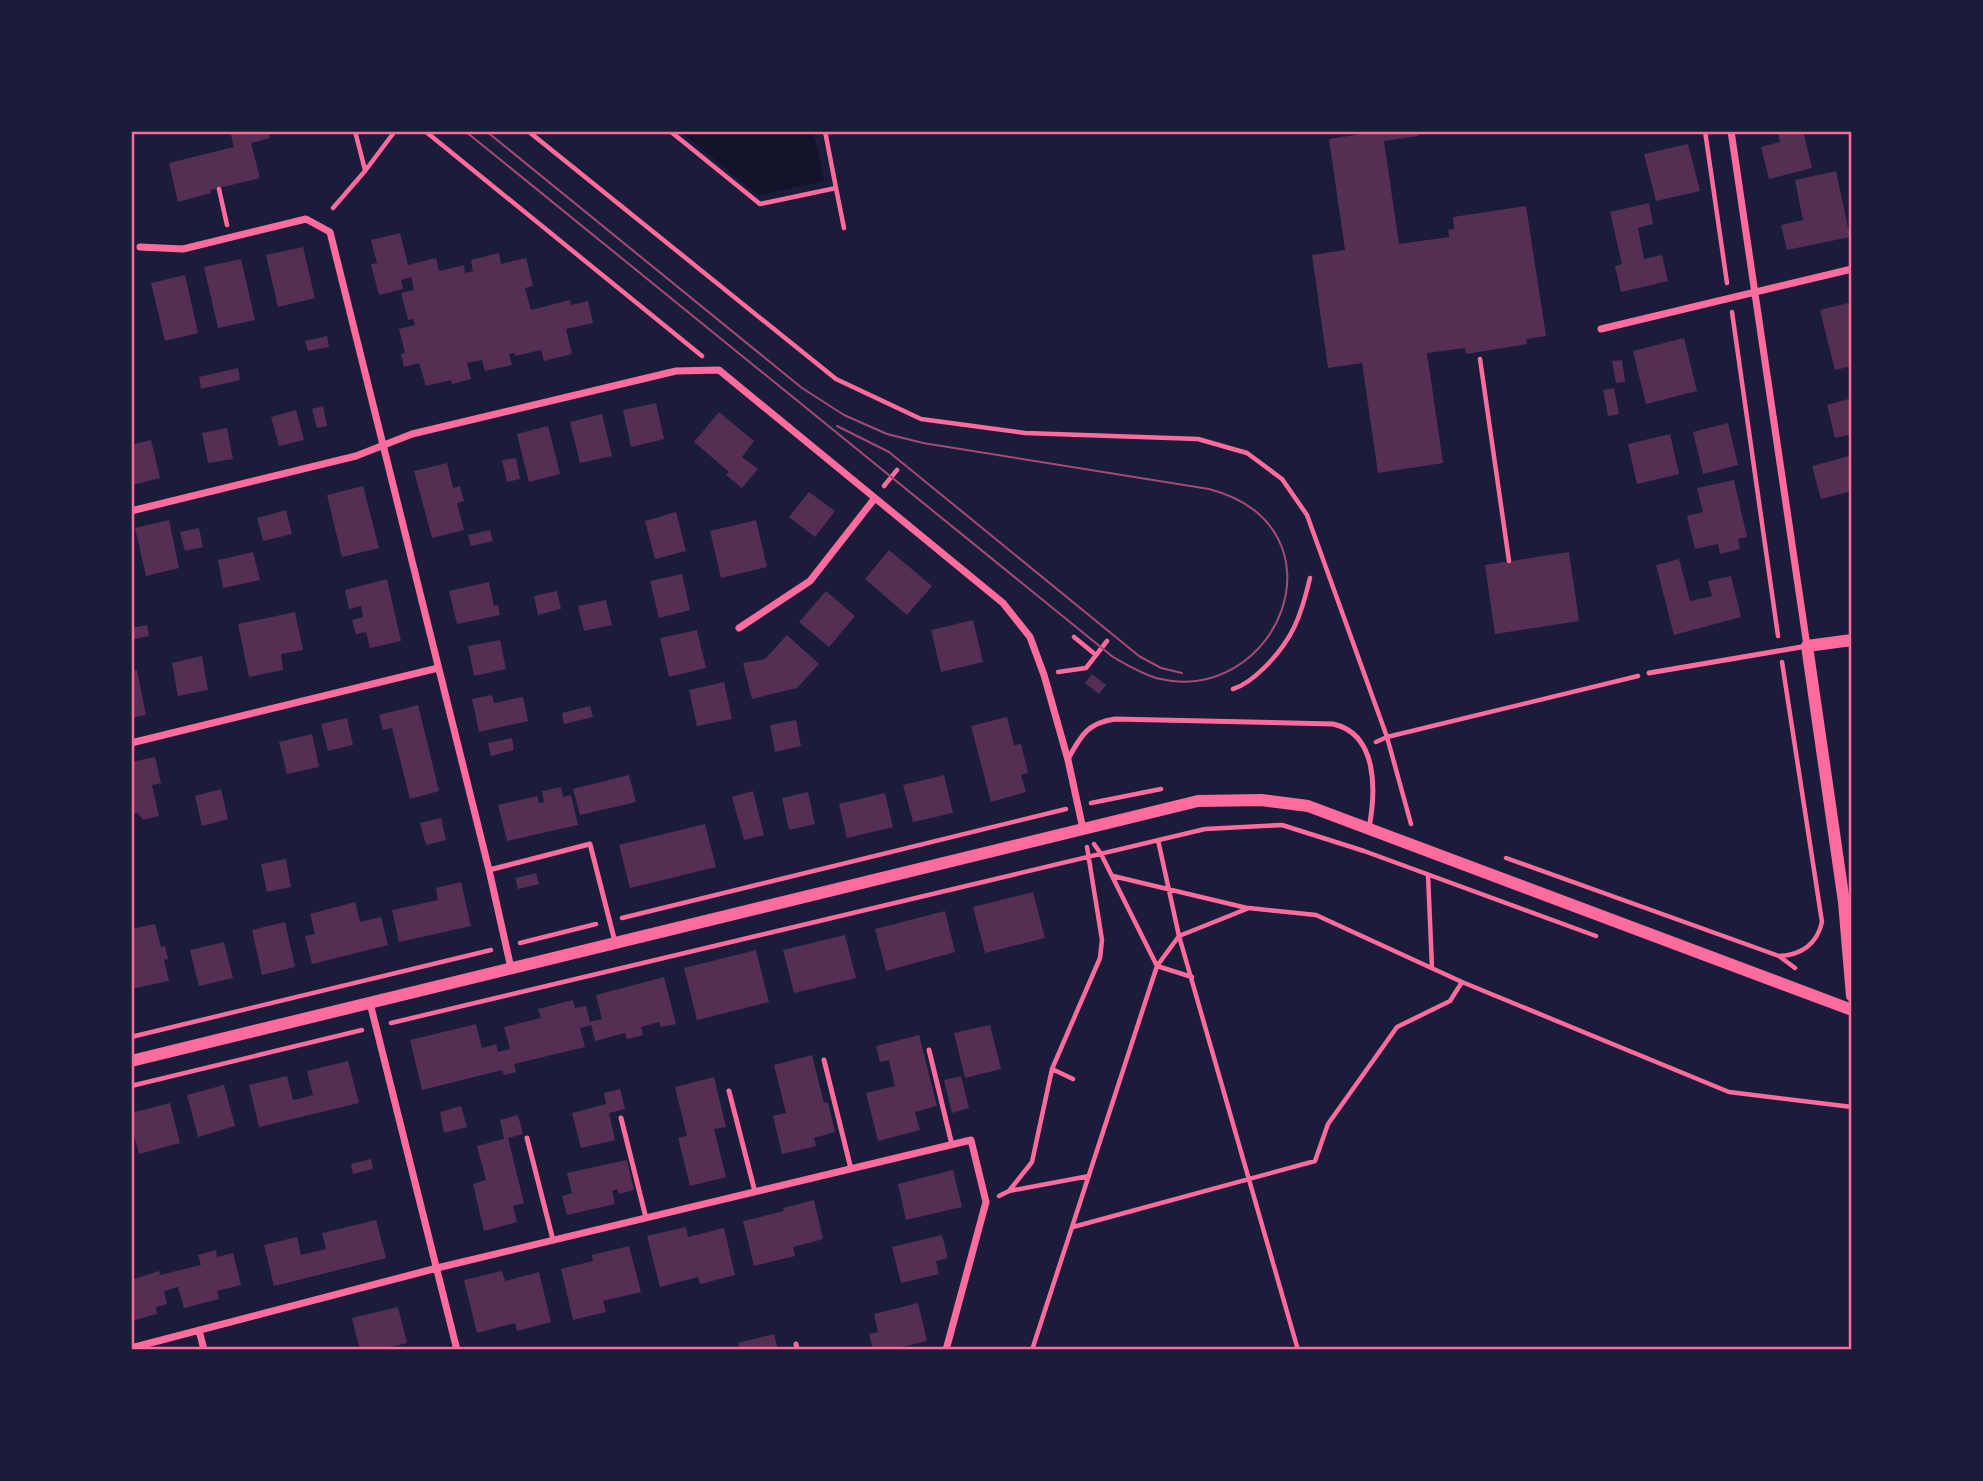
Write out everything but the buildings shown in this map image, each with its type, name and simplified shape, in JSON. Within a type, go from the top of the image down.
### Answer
[{"type":"street","points":[[1731,131],[1844,902],[1852,996]]},
{"type":"street","points":[[140,247],[183,249],[306,219],[330,232],[511,968]]},
{"type":"street","points":[[1601,329],[1852,269]]},
{"type":"street","points":[[131,511],[356,456],[412,434],[676,371],[719,370],[1003,603],[1030,637],[1044,675],[1068,760],[1083,829]]},
{"type":"street","points":[[739,628],[810,581],[875,498]]},
{"type":"street","points":[[1807,646],[1852,640]]},
{"type":"street","points":[[131,743],[438,668]]},
{"type":"street","points":[[131,1061],[1198,801],[1261,800],[1308,806],[1852,1010]]},
{"type":"street","points":[[370,1003],[457,1350]]},
{"type":"street","points":[[131,1348],[436,1268],[971,1140],[986,1202],[946,1350]]},
{"type":"street","points":[[199,1330],[204,1350]]},
{"type":"lane","points":[[1649,673],[1807,646]]},
{"type":"lane","points":[[1068,760],[1087,729],[1097,723],[1115,719],[1333,724],[1355,733],[1365,747],[1373,787],[1373,809],[1369,828]]},
{"type":"lane","points":[[489,870],[590,844],[615,942]]},
{"type":"lane","points":[[929,1050],[952,1145]]},
{"type":"lane","points":[[824,1060],[851,1169]]},
{"type":"lane","points":[[729,1090],[755,1192]]},
{"type":"lane","points":[[621,1118],[646,1218]]},
{"type":"lane","points":[[527,1138],[553,1240]]},
{"type":"path","points":[[355,131],[365,171]]},
{"type":"path","points":[[333,208],[395,131]]},
{"type":"path","points":[[425,131],[719,370]]},
{"type":"path","points":[[528,131],[836,379],[921,419],[1025,433],[1198,439],[1248,453],[1282,479],[1307,515],[1387,737],[1411,824]]},
{"type":"path","points":[[670,131],[760,204],[836,188]]},
{"type":"path","points":[[825,131],[844,228]]},
{"type":"path","points":[[1705,131],[1822,922],[1819,933],[1804,949],[1794,954],[1779,956]]},
{"type":"path","points":[[219,188],[230,238]]},
{"type":"path","points":[[1480,359],[1510,561]]},
{"type":"path","points":[[1233,690],[1242,687],[1259,672],[1289,639],[1301,613],[1310,578]]},
{"type":"path","points":[[1074,637],[1096,655]]},
{"type":"path","points":[[1044,675],[1086,668],[1107,641]]},
{"type":"path","points":[[1365,747],[1387,737],[1649,673]]},
{"type":"path","points":[[131,1086],[1205,829],[1282,825],[1364,851]]},
{"type":"path","points":[[1158,840],[1179,936],[1298,1350]]},
{"type":"path","points":[[1101,854],[1157,966],[1192,977]]},
{"type":"path","points":[[1009,1191],[1031,1163],[1052,1069],[1100,958],[1102,940],[1090,856]]},
{"type":"path","points":[[1428,875],[1433,968]]},
{"type":"path","points":[[1112,876],[1249,908],[1316,915],[1462,982],[1728,1092],[1852,1107]]},
{"type":"path","points":[[1032,1350],[1157,966],[1179,936],[1249,908]]},
{"type":"path","points":[[1073,1227],[1315,1161],[1328,1124],[1397,1027],[1450,1001],[1462,982]]},
{"type":"path","points":[[1052,1069],[1073,1079]]},
{"type":"path","points":[[986,1202],[1009,1191],[1090,1176]]},
{"type":"shaded area","points":[[680,131],[813,131],[824,181],[758,195]]},
{"type":"tram line","points":[[465,131],[1113,657],[1156,678],[1199,680],[1236,667],[1264,642],[1282,609],[1287,574],[1278,539],[1253,509],[1209,489],[923,443],[887,434],[844,415],[802,388],[486,131]]},
{"type":"tram line","points":[[837,426],[889,452],[1139,656],[1161,668],[1182,673]]}]
